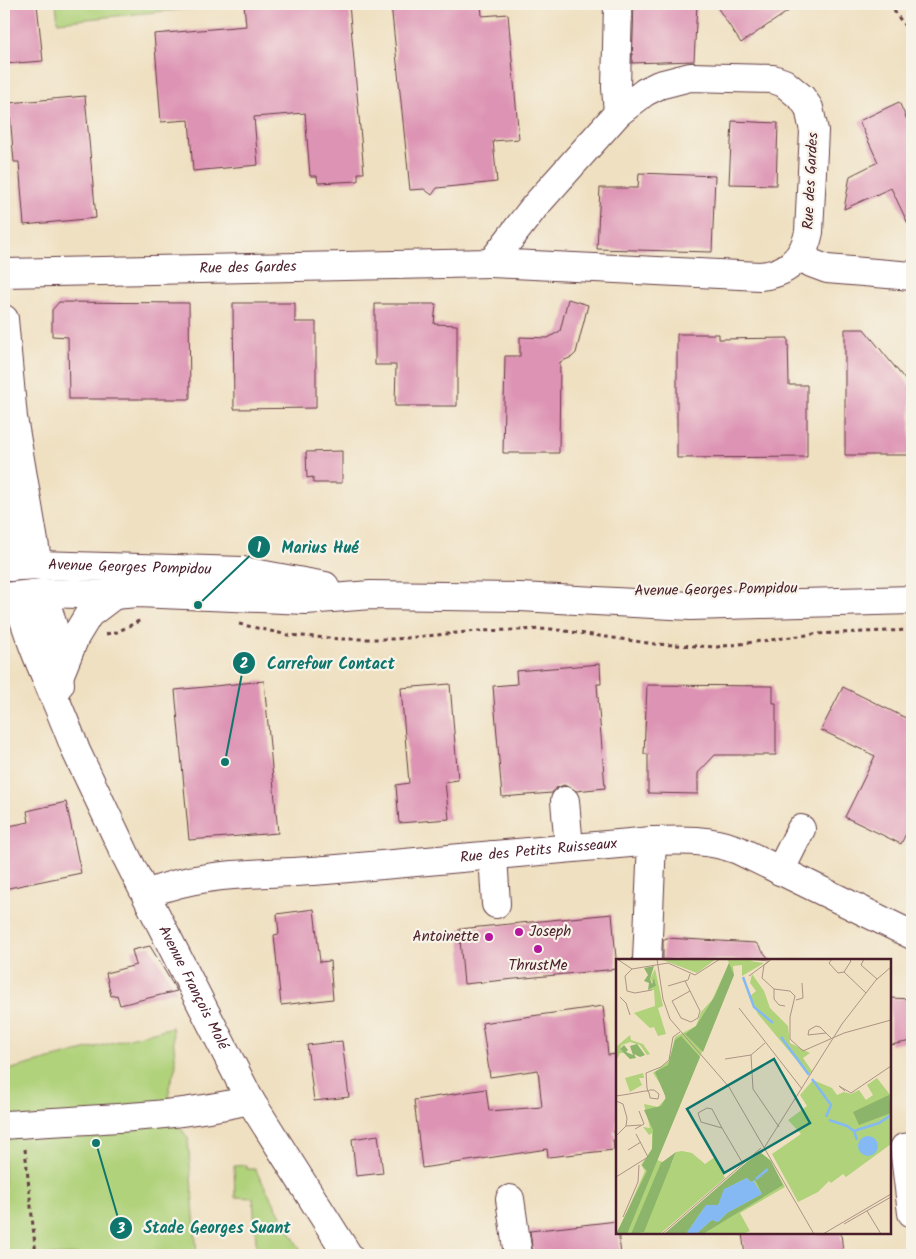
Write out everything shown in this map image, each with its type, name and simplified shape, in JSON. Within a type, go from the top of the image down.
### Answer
[{"type":"street","points":[[618,4],[618,114]]},
{"type":"street","name":"Rue des Gardes","points":[[4,273],[491,263],[770,276],[787,268],[802,252],[809,232],[814,131],[809,108],[794,90],[773,79],[690,77],[667,82],[645,92],[618,114],[535,206],[491,263]]},
{"type":"street","points":[[802,252],[811,263],[819,267],[847,272],[912,276]]},
{"type":"street","points":[[847,272],[889,293],[912,294]]},
{"type":"street","points":[[4,319],[13,418],[38,565],[21,595]]},
{"type":"street","points":[[13,418],[7,567],[21,595]]},
{"type":"street","name":"Avenue Georges Pompidou","points":[[7,567],[38,565],[244,571],[371,595]]},
{"type":"street","name":"Avenue Georges Pompidou","points":[[21,595],[206,594],[306,600],[371,595],[520,597],[691,606],[909,598]]},
{"type":"street","name":"Avenue François Molé","points":[[21,595],[53,626],[60,674],[61,708]]},
{"type":"street","name":"Avenue François Molé","points":[[21,595],[27,632],[61,708],[76,751],[250,1100],[348,1255]]},
{"type":"street","points":[[60,674],[65,659],[89,614],[114,595]]},
{"type":"street","points":[[565,801],[569,848]]},
{"type":"street","points":[[780,871],[801,829]]},
{"type":"street","name":"Rue des Petits Ruisseaux","points":[[147,894],[160,888],[208,878],[652,841],[697,840],[719,843],[912,935]]},
{"type":"street","points":[[647,959],[652,841]]},
{"type":"street","points":[[493,855],[496,904]]},
{"type":"street","points":[[13,1124],[178,1112],[217,1108],[250,1100]]},
{"type":"street","points":[[912,1147],[904,1148],[912,1213]]},
{"type":"street","points":[[510,1199],[518,1255]]},
{"type":"path","points":[[889,4],[912,36]]},
{"type":"path","points":[[82,625],[93,632],[107,634],[149,619]]},
{"type":"path","points":[[236,624],[288,634],[342,639],[396,639],[477,631],[551,629],[655,644],[717,647],[814,634],[912,630]]},
{"type":"path","points":[[13,1124],[36,1255]]},
{"type":"green space","points":[[56,4],[224,4],[224,5],[58,22]]},
{"type":"green space","points":[[172,1027],[176,1066],[169,1087],[172,1126],[180,1127],[188,1138],[197,1255],[4,1255],[4,1071]]},
{"type":"green space","points":[[247,1165],[247,1169],[255,1169],[303,1255],[257,1255],[253,1198],[235,1197],[234,1166]]},
{"type":"building","points":[[4,4],[37,4],[43,61],[4,64]]},
{"type":"building","points":[[244,4],[349,4],[364,173],[358,173],[358,181],[318,183],[317,176],[310,176],[305,113],[254,117],[258,165],[193,171],[189,120],[161,122],[154,34],[246,26]]},
{"type":"building","points":[[391,4],[481,4],[482,16],[508,14],[519,139],[493,141],[497,182],[437,188],[432,195],[424,189],[410,190]]},
{"type":"building","points":[[634,4],[697,4],[694,61],[632,63]]},
{"type":"building","points":[[715,4],[799,4],[741,43]]},
{"type":"building","points":[[85,96],[96,218],[24,225],[19,162],[14,162],[9,103]]},
{"type":"building","points":[[899,102],[912,131],[912,232],[891,188],[844,209],[850,176],[878,162],[859,121]]},
{"type":"building","points":[[732,121],[778,123],[776,185],[729,184]]},
{"type":"building","points":[[639,173],[715,176],[712,252],[597,249],[600,188],[638,188]]},
{"type":"building","points":[[568,299],[588,305],[576,353],[572,357],[560,362],[559,453],[503,453],[505,356],[520,356],[520,337],[548,338],[560,331]]},
{"type":"building","points":[[59,302],[189,303],[190,399],[69,399],[68,337],[52,336],[52,310]]},
{"type":"building","points":[[233,303],[295,303],[295,322],[316,322],[316,408],[234,409]]},
{"type":"building","points":[[375,304],[436,304],[434,324],[457,325],[457,406],[395,406],[396,365],[375,365]]},
{"type":"building","points":[[845,329],[864,329],[911,387],[910,455],[845,455]]},
{"type":"building","points":[[677,334],[719,334],[719,339],[788,338],[789,385],[807,385],[807,457],[677,458]]},
{"type":"building","points":[[342,451],[342,483],[313,483],[313,477],[307,478],[306,452]]},
{"type":"building","points":[[600,664],[601,684],[597,684],[605,788],[576,791],[564,785],[556,788],[552,793],[502,797],[493,686],[517,684],[516,671]]},
{"type":"building","points":[[264,681],[278,833],[189,840],[175,690]]},
{"type":"building","points":[[450,684],[458,780],[445,782],[449,819],[399,823],[396,785],[409,783],[401,688]]},
{"type":"building","points":[[647,685],[773,686],[773,703],[776,703],[776,755],[715,755],[698,773],[698,794],[648,793],[648,754],[644,754]]},
{"type":"building","points":[[843,687],[912,721],[912,821],[901,844],[845,817],[875,756],[821,730]]},
{"type":"building","points":[[66,802],[81,873],[4,889],[4,827],[29,822],[27,811]]},
{"type":"building","points":[[314,909],[320,962],[330,961],[333,999],[281,1005],[274,935],[279,934],[277,914]]},
{"type":"building","name":"ThrustMe","points":[[612,914],[616,969],[464,984],[459,929]]},
{"type":"building","points":[[666,938],[756,943],[769,959],[663,959],[663,940]]},
{"type":"building","points":[[150,946],[177,991],[120,1005],[117,995],[111,996],[106,973],[136,965],[132,950]]},
{"type":"building","points":[[891,998],[912,999],[912,1041],[891,1045]]},
{"type":"building","points":[[603,1006],[608,1055],[616,1054],[616,1131],[614,1131],[616,1140],[613,1140],[614,1150],[548,1157],[547,1149],[422,1168],[414,1100],[486,1089],[489,1111],[542,1107],[538,1070],[490,1077],[482,1023]]},
{"type":"building","points":[[342,1041],[349,1097],[314,1101],[307,1045]]},
{"type":"building","points":[[378,1135],[383,1173],[356,1176],[352,1139]]},
{"type":"building","points":[[616,1221],[616,1234],[619,1234],[621,1255],[533,1255],[530,1231]]},
{"type":"building","points":[[742,1234],[841,1234],[843,1252],[822,1255],[745,1255]]},
{"type":"place","name":"Marius Hué","points":[[198,605]]},
{"type":"place","name":"Carrefour Contact","points":[[225,762]]},
{"type":"place","name":"Joseph","points":[[519,932]]},
{"type":"place","name":"Antoinette","points":[[489,937]]},
{"type":"place","name":"ThrustMe","points":[[538,949]]},
{"type":"place","name":"Stade Georges Suant","points":[[96,1143]]}]
